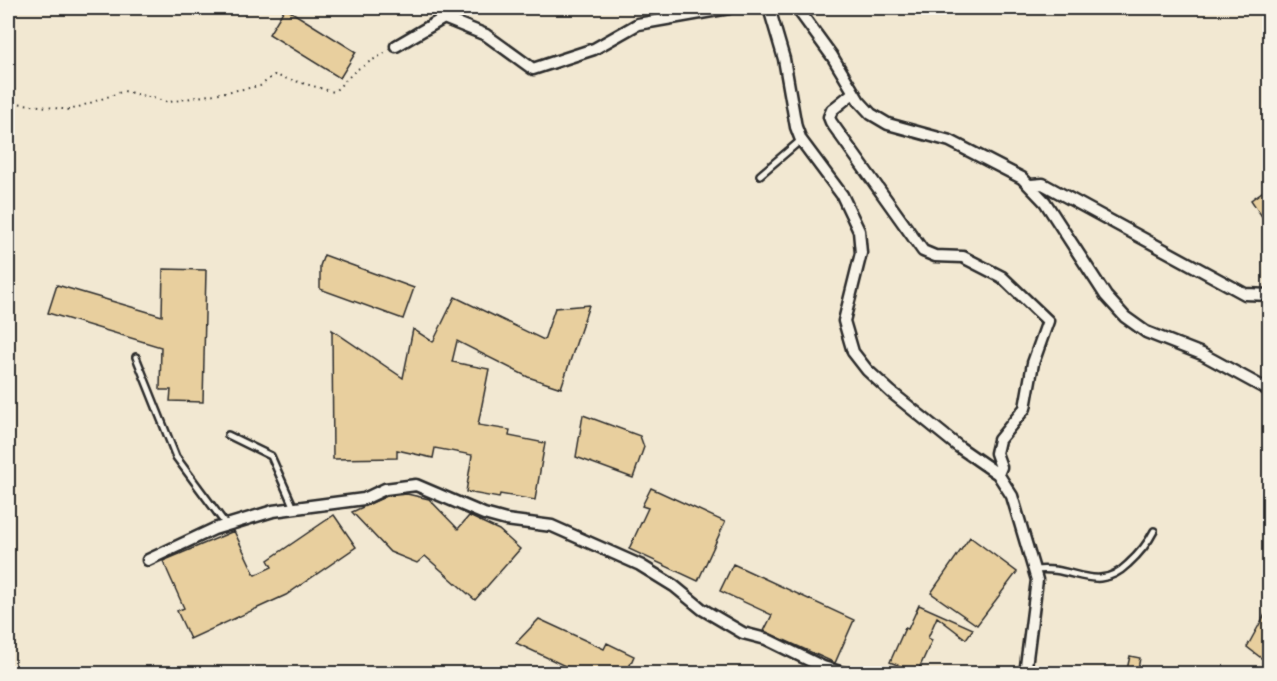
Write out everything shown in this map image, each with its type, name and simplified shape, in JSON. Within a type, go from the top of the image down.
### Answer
[{"type":"street","points":[[396,46],[444,18],[486,35],[533,69],[594,49],[638,24],[729,8]]},
{"type":"street","points":[[770,8],[784,59],[796,127],[801,140],[835,184],[859,231],[861,253],[844,321],[853,352],[867,370],[891,392],[959,447],[998,474],[1012,496],[1035,570],[1037,597],[1025,674]]},
{"type":"street","points":[[797,8],[832,56],[853,93],[871,114],[888,124],[950,141],[1011,171],[1031,185],[1045,202],[1106,296],[1125,317],[1146,333],[1202,354],[1269,392]]},
{"type":"street","points":[[853,93],[832,110],[829,117],[831,122],[923,251],[935,256],[963,257],[1002,277],[1048,321],[1033,363],[1025,408],[999,440],[996,453],[1001,467],[998,474]]},
{"type":"street","points":[[1031,185],[1043,184],[1245,294],[1269,295]]},
{"type":"street","points":[[148,560],[227,526],[294,508],[364,499],[385,489],[416,485],[484,514],[506,520],[552,526],[640,565],[674,586],[702,609],[743,633],[766,639],[823,667],[847,674]]},
{"type":"lane","points":[[760,175],[801,140]]},
{"type":"lane","points":[[136,357],[176,457],[227,526]]},
{"type":"lane","points":[[228,435],[271,456],[294,508]]},
{"type":"lane","points":[[1035,570],[1053,569],[1099,579],[1111,578],[1141,552],[1154,531]]},
{"type":"path","points":[[8,102],[70,110],[124,91],[168,102],[260,86],[274,75],[334,92],[356,70],[396,46]]},
{"type":"building","points":[[285,8],[356,52],[340,78],[269,34]]},
{"type":"building","points":[[1269,187],[1269,227],[1251,200]]},
{"type":"building","points":[[324,255],[414,288],[403,319],[320,289],[320,266]]},
{"type":"building","points":[[163,269],[206,270],[203,402],[170,401],[171,390],[160,390],[161,347],[48,313],[57,285],[162,316]]},
{"type":"building","points":[[455,297],[544,340],[555,308],[589,305],[561,388],[528,377],[457,341],[452,362],[489,369],[478,425],[510,430],[509,436],[545,443],[535,500],[500,494],[499,498],[466,492],[472,455],[435,448],[433,458],[397,450],[397,458],[333,459],[332,330],[403,378],[413,329],[433,342]]},
{"type":"building","points":[[583,415],[640,436],[644,447],[633,478],[576,457]]},
{"type":"building","points":[[651,488],[725,522],[698,581],[629,549],[648,508],[642,506]]},
{"type":"building","points":[[407,494],[429,499],[458,529],[469,516],[499,530],[520,549],[475,600],[425,556],[417,563],[390,552],[352,512],[387,496]]},
{"type":"building","points":[[334,515],[356,547],[286,595],[190,639],[177,611],[184,608],[163,561],[234,531],[255,575],[272,567],[268,560]]},
{"type":"building","points":[[970,537],[1017,572],[977,625],[931,593]]},
{"type":"building","points":[[733,564],[854,620],[835,663],[764,631],[772,615],[720,591]]},
{"type":"building","points":[[919,605],[973,629],[966,639],[937,617],[928,638],[932,640],[917,673],[890,662],[905,628],[908,629]]},
{"type":"building","points":[[1269,607],[1269,664],[1247,647]]},
{"type":"building","points":[[539,619],[604,649],[607,643],[634,656],[626,674],[582,674],[516,643]]},
{"type":"building","points":[[1130,656],[1140,658],[1137,674],[1126,674]]}]
